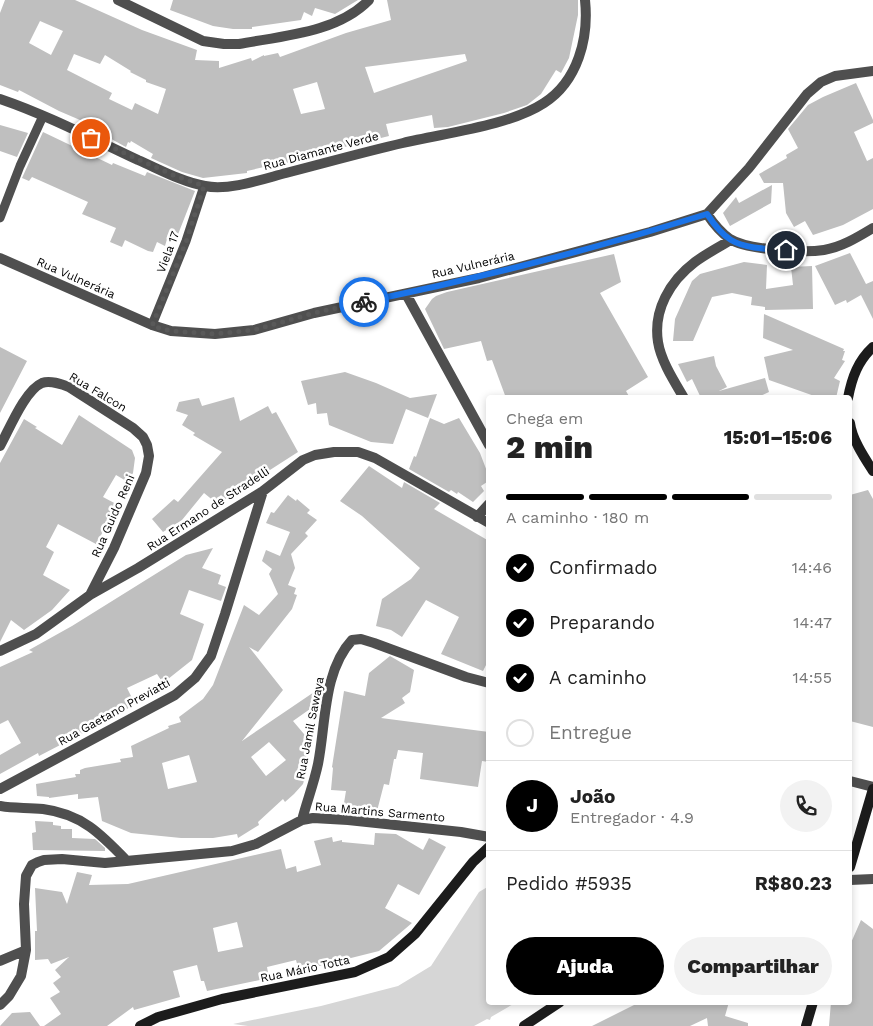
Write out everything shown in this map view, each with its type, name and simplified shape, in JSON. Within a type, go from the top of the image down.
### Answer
[{"type":"street","points":[[118,0],[203,41],[224,44],[239,44],[331,24],[359,11],[369,0]]},
{"type":"street","name":"Rua Diamante Verde","points":[[0,99],[173,175],[204,186],[218,187],[255,182],[402,143],[481,126],[523,114],[545,103],[564,84],[574,69],[582,48],[587,20],[585,0]]},
{"type":"street","points":[[873,71],[835,76],[822,82],[807,94],[749,168],[707,214],[716,226],[731,240],[746,245],[772,249],[825,250],[854,240],[873,228]]},
{"type":"street","name":"Rua Vulnerária","points":[[0,258],[152,326],[171,331],[214,334],[254,330],[314,313],[479,278],[650,232],[707,214]]},
{"type":"street","points":[[682,395],[670,373],[658,343],[657,323],[661,306],[668,291],[678,278],[695,262],[731,240]]},
{"type":"street","points":[[406,294],[486,440]]},
{"type":"street","points":[[848,395],[851,379],[863,356],[873,347]]},
{"type":"street","name":"Rua Falcon","points":[[0,446],[28,395],[35,387],[44,382],[58,383],[69,387],[133,428],[143,437],[147,445]]},
{"type":"street","points":[[852,430],[864,457],[873,471]]},
{"type":"street","name":"Rua Guido Reni","points":[[90,595],[114,548],[146,473],[149,456],[147,445]]},
{"type":"street","name":"Rua Ermano de Stradelli","points":[[0,652],[36,634],[90,595],[138,568],[263,491],[303,460],[315,455],[334,452],[358,452],[390,465],[486,522]]},
{"type":"street","name":"Rua Gaetano Previatti","points":[[0,789],[175,695],[195,678],[211,656],[226,614],[263,491]]},
{"type":"street","points":[[477,517],[486,507]]},
{"type":"street","name":"Rua Jamil Sawaya","points":[[302,820],[318,764],[327,700],[336,664],[342,650],[352,640],[374,643],[466,677],[486,682]]},
{"type":"street","points":[[852,782],[873,788],[852,860]]},
{"type":"street","points":[[0,806],[57,811],[76,817],[86,822],[105,838],[127,861]]},
{"type":"street","name":"Rua Martins Sarmento","points":[[26,950],[24,886],[26,876],[32,865],[44,860],[62,859],[105,863],[232,851],[256,844],[302,820],[313,818],[461,832],[486,836]]},
{"type":"street","name":"Rua Mário Totta","points":[[140,1026],[158,1017],[222,999],[355,972],[389,957],[415,934],[473,862],[486,850]]},
{"type":"street","points":[[852,880],[873,879]]},
{"type":"street","points":[[0,961],[26,950]]},
{"type":"street","points":[[0,1005],[9,996],[21,976],[26,950]]},
{"type":"street","points":[[524,1026],[556,1005]]},
{"type":"street","points":[[806,1026],[812,1005]]},
{"type":"lane","points":[[0,218],[42,116]]},
{"type":"lane","name":"Viela 17","points":[[152,326],[186,242],[204,186]]},
{"type":"shaded area","points":[[486,888],[486,1005],[512,1005],[491,1017],[490,1020],[487,1019],[474,1026],[248,1026],[233,1024],[321,1006],[398,986],[431,966],[479,892]]},
{"type":"building","points":[[5,0],[75,0],[142,30],[197,50],[195,60],[219,61],[219,68],[251,58],[252,61],[264,55],[278,53],[280,57],[346,33],[391,20],[387,0],[578,0],[578,15],[569,58],[561,73],[556,70],[541,94],[527,105],[504,113],[448,127],[434,128],[432,115],[386,124],[389,136],[316,154],[278,166],[277,164],[247,171],[247,173],[203,178],[182,172],[151,158],[153,154],[131,141],[130,143],[128,142],[126,147],[106,136],[108,132],[59,111],[19,90],[18,92],[0,85],[0,13]],"holes":[[[40,21],[63,31],[51,55],[29,43]],[[74,54],[100,64],[105,55],[146,80],[146,82],[166,89],[158,114],[135,103],[132,110],[109,99],[112,93],[67,70]],[[465,54],[467,61],[374,93],[365,67]],[[317,82],[325,109],[301,114],[293,89]]]},
{"type":"building","points":[[173,0],[358,0],[335,14],[315,8],[312,16],[304,12],[301,20],[252,27],[252,29],[233,29],[213,26],[170,10]]},
{"type":"building","points":[[856,83],[873,120],[873,123],[854,132],[867,161],[873,158],[873,209],[843,225],[813,235],[805,221],[794,227],[786,213],[783,183],[764,183],[759,174],[787,158],[786,155],[798,148],[788,129],[808,105]]},
{"type":"building","points":[[0,125],[28,133],[17,157],[0,151]]},
{"type":"building","points":[[43,132],[112,165],[113,163],[145,176],[147,172],[195,191],[175,242],[167,239],[165,246],[157,242],[153,252],[125,240],[122,247],[110,242],[116,228],[82,214],[88,202],[32,177],[29,181],[22,178]]},
{"type":"building","points":[[772,185],[771,203],[730,226],[723,213],[736,197],[739,203]]},
{"type":"building","points":[[850,253],[866,284],[873,281],[873,319],[861,295],[847,303],[846,300],[835,305],[815,266]]},
{"type":"building","points":[[614,254],[621,282],[600,293],[648,377],[626,391],[628,395],[505,395],[492,360],[487,361],[481,341],[444,349],[425,309],[432,299],[447,292]]},
{"type":"building","points":[[744,262],[767,265],[766,289],[793,285],[791,267],[812,266],[813,309],[765,310],[765,307],[751,305],[752,297],[732,293],[712,297],[693,341],[673,341],[675,319],[692,281],[700,274]]},
{"type":"building","points":[[764,314],[844,349],[842,360],[845,361],[834,378],[840,381],[837,395],[812,395],[769,380],[764,357],[793,350],[763,338]]},
{"type":"building","points":[[0,347],[27,361],[0,413]]},
{"type":"building","points":[[714,356],[716,366],[727,387],[719,391],[765,378],[769,392],[762,395],[700,395],[692,379],[687,382],[678,364]]},
{"type":"building","points":[[345,372],[410,398],[437,394],[428,418],[406,409],[393,444],[371,442],[329,425],[327,413],[317,414],[316,403],[308,405],[301,381]]},
{"type":"building","points":[[234,397],[240,421],[268,406],[272,414],[276,412],[298,452],[225,499],[221,495],[215,502],[204,493],[182,520],[163,532],[152,519],[174,499],[178,502],[222,452],[193,435],[195,433],[182,425],[188,415],[176,411],[179,402],[199,398],[202,406]]},
{"type":"building","points":[[79,415],[132,450],[135,458],[133,473],[128,482],[116,475],[103,497],[118,505],[96,544],[58,524],[46,547],[54,552],[43,575],[70,590],[52,610],[24,630],[11,620],[0,642],[0,463],[24,419],[62,445]]},
{"type":"building","points":[[430,418],[444,424],[459,418],[480,453],[486,469],[486,483],[481,486],[484,491],[473,502],[458,492],[457,494],[451,490],[449,492],[409,469],[414,456],[416,457]]},
{"type":"building","points":[[369,466],[402,488],[404,482],[440,503],[434,509],[486,539],[486,665],[483,671],[441,654],[459,617],[426,600],[402,637],[391,630],[376,626],[382,599],[411,579],[420,568],[362,516],[340,501]]},
{"type":"building","points":[[868,490],[873,499],[873,727],[852,722],[852,494]]},
{"type":"building","points":[[288,495],[296,501],[297,499],[310,510],[307,513],[317,520],[305,533],[308,536],[291,554],[295,568],[288,585],[296,588],[294,594],[297,595],[292,609],[258,652],[249,647],[283,690],[242,741],[323,686],[320,702],[293,721],[309,740],[306,756],[310,761],[303,784],[285,802],[283,799],[258,822],[259,825],[238,838],[237,834],[213,838],[181,838],[131,833],[102,821],[98,797],[78,799],[78,794],[49,798],[37,796],[36,784],[76,777],[75,774],[80,774],[80,770],[85,768],[121,762],[120,759],[133,757],[131,746],[169,728],[168,726],[181,722],[179,717],[203,699],[213,685],[244,605],[259,615],[278,594],[269,574],[272,569],[262,561],[266,550],[280,556],[290,532],[266,523],[271,512],[274,513]],"holes":[[[269,742],[286,760],[266,776],[251,757]],[[189,755],[197,782],[168,789],[162,763]]]},
{"type":"building","points":[[213,548],[202,568],[221,575],[218,584],[226,587],[221,601],[189,590],[180,614],[204,624],[192,660],[163,683],[157,674],[127,688],[135,704],[114,717],[39,756],[38,753],[0,774],[0,755],[21,743],[8,720],[0,724],[0,667],[33,652],[29,650],[72,626],[186,555]]},
{"type":"building","points":[[390,656],[414,670],[410,692],[402,698],[405,703],[381,718],[486,732],[486,762],[482,761],[478,787],[420,779],[423,753],[398,750],[396,759],[394,759],[389,785],[384,784],[377,811],[343,809],[346,791],[331,790],[332,767],[344,691],[365,696],[369,673]]},
{"type":"building","points":[[35,821],[53,822],[53,825],[61,826],[61,829],[72,829],[72,838],[95,839],[105,848],[105,851],[33,850],[32,833],[36,832]]},
{"type":"building","points":[[375,833],[396,834],[423,850],[429,838],[446,847],[419,895],[398,884],[385,908],[412,923],[379,951],[299,971],[296,960],[267,967],[269,978],[207,991],[204,981],[201,981],[197,965],[173,971],[180,997],[134,1010],[133,1007],[107,1026],[44,1026],[61,1014],[50,998],[60,992],[53,983],[61,977],[55,970],[69,957],[51,964],[48,959],[35,960],[35,931],[37,931],[35,888],[62,892],[67,904],[77,872],[92,875],[89,885],[128,884],[281,849],[286,869],[296,866],[297,872],[321,865],[314,841],[332,837],[333,842],[342,840],[342,842],[374,845]],"holes":[[[237,922],[243,947],[218,952],[213,928]]]},
{"type":"building","points":[[861,920],[873,929],[873,1026],[829,1026],[831,1005],[852,1005],[852,940]]},
{"type":"building","points":[[634,1005],[728,1005],[725,1016],[748,1023],[748,1026],[708,1026],[707,1018],[690,1026],[592,1026]]},
{"type":"building","points":[[30,1012],[40,1026],[0,1026],[12,1013]]},
{"type":"way so far","points":[[91,138],[173,175],[204,186],[186,242],[152,326],[171,331],[214,334],[254,330],[314,313],[364,302]]},
{"type":"route","points":[[364,302],[479,278],[650,232],[707,214],[716,226],[731,240],[746,245],[786,250]]}]
